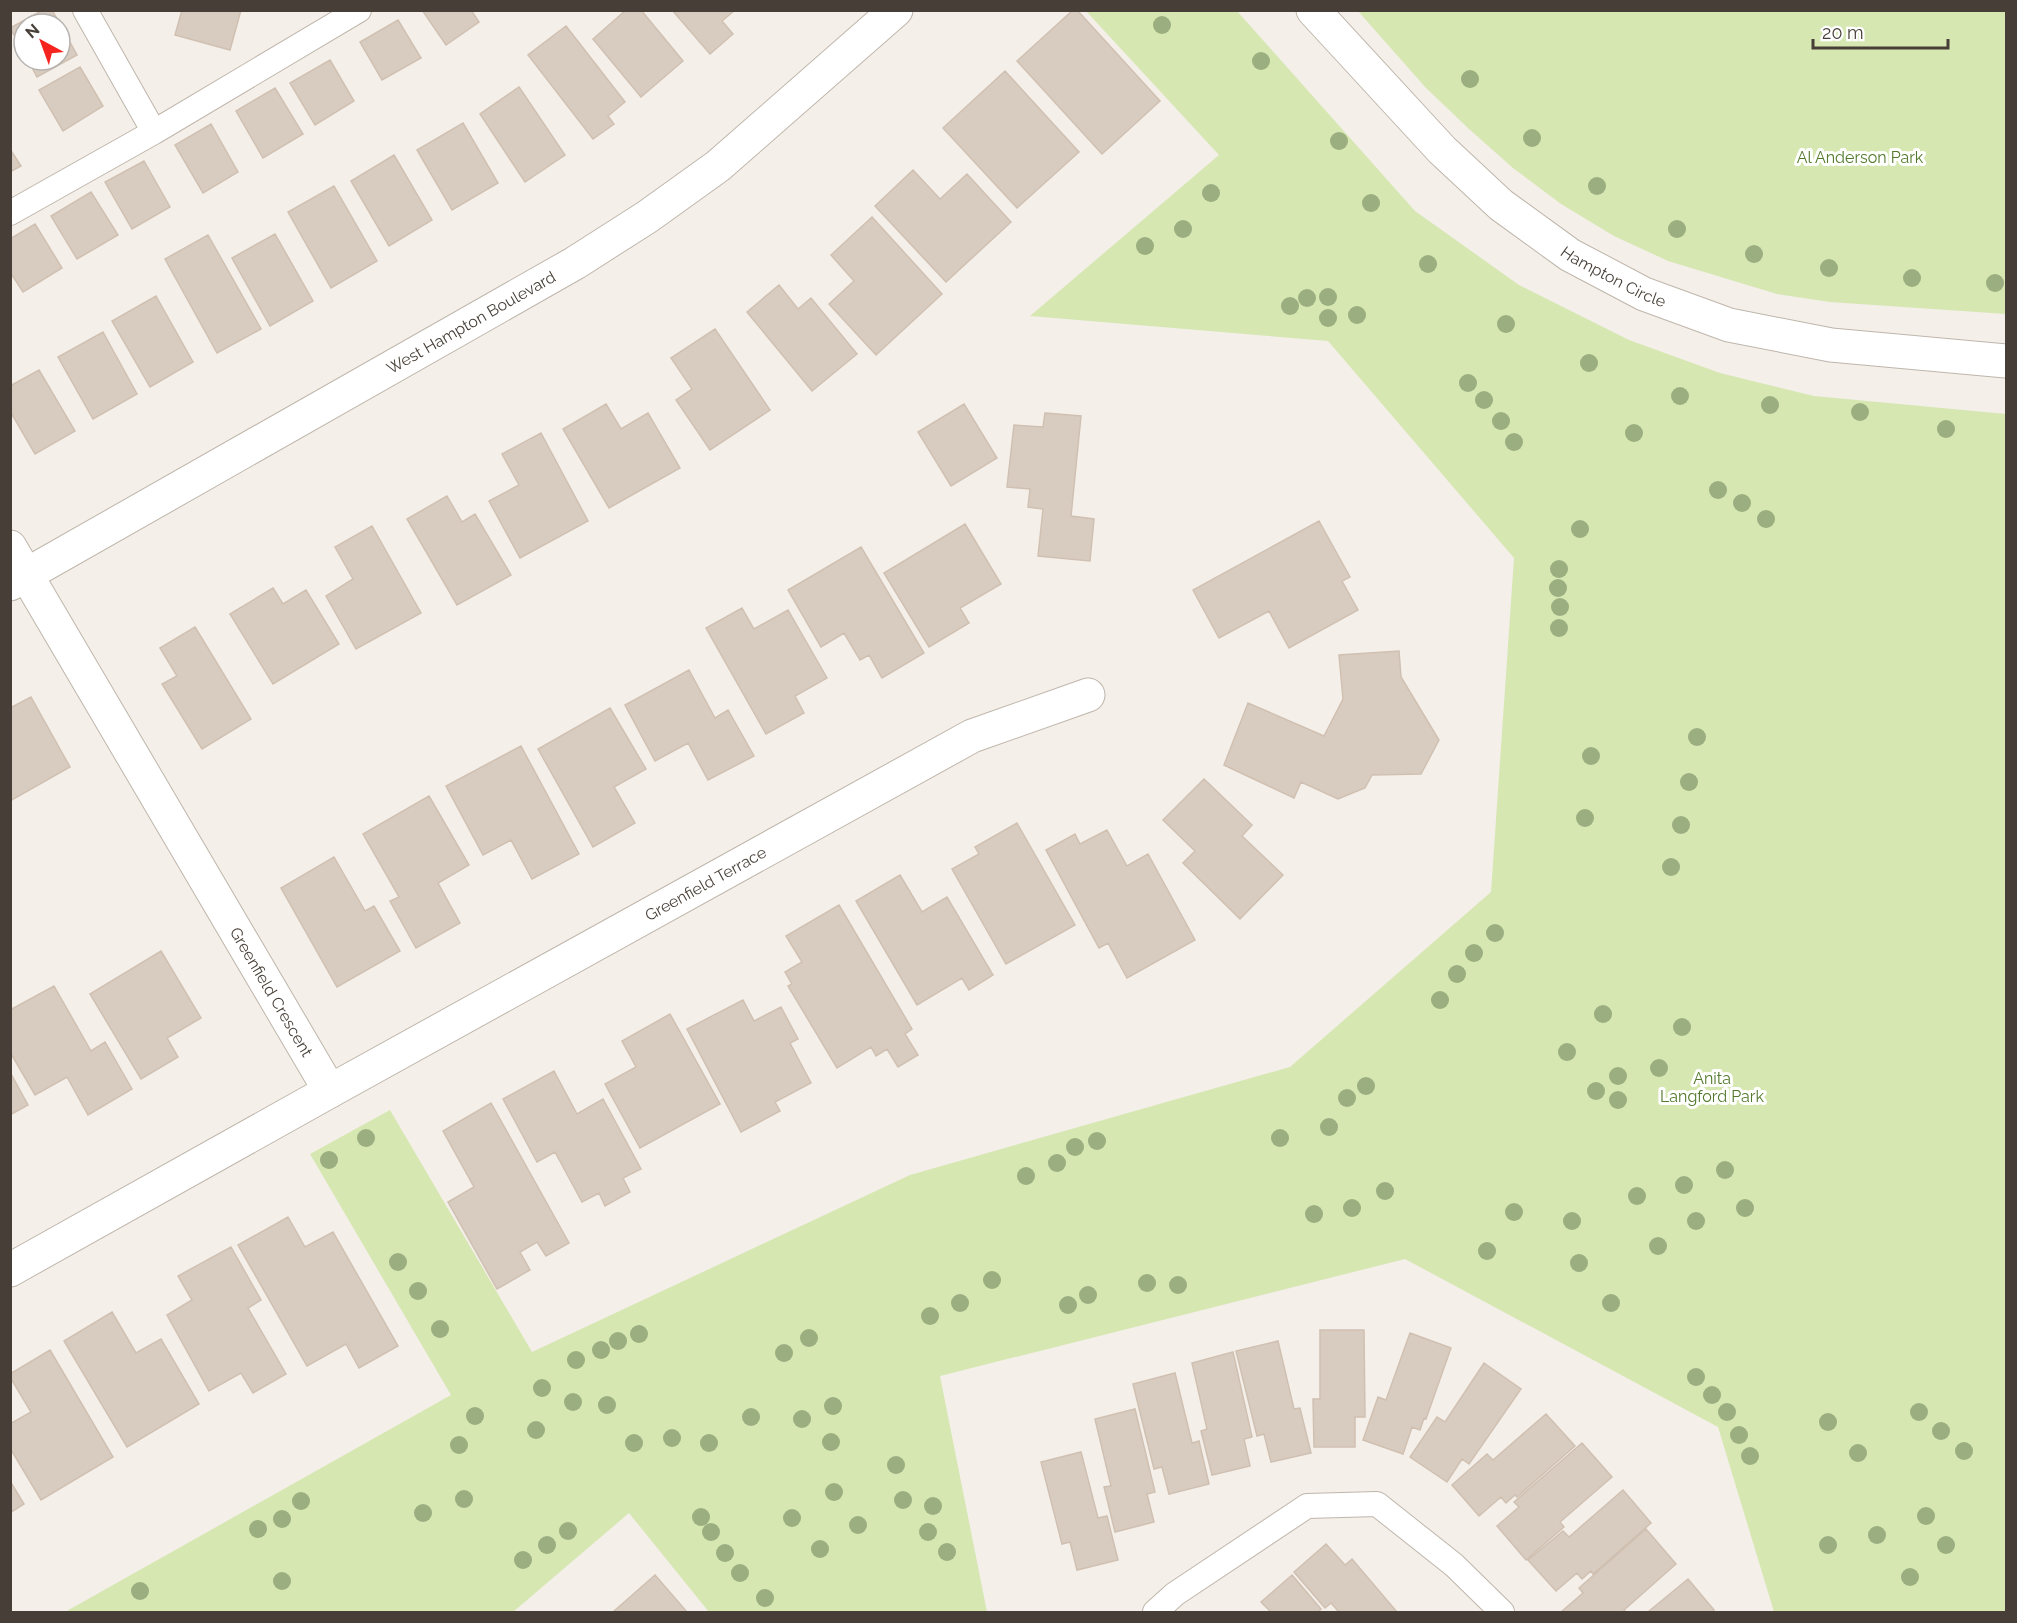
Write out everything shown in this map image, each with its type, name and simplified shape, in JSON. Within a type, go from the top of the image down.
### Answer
[{"type":"street","name":"West Hampton Boulevard","points":[[19,580],[575,262],[647,217],[718,166],[896,10]]},
{"type":"street","name":"Hampton Circle","points":[[1313,10],[1442,150],[1501,206],[1570,255],[1644,294],[1729,325],[1831,345],[2007,360]]},
{"type":"street","name":"Greenfield Crescent","points":[[10,547],[19,580],[330,1091]]},
{"type":"street","name":"Greenfield Terrace","points":[[330,1091],[972,736],[1088,695]]},
{"type":"street","points":[[10,1270],[330,1091]]},
{"type":"lane","points":[[85,10],[154,132]]},
{"type":"lane","points":[[10,213],[154,132],[359,10]]},
{"type":"lane","points":[[1155,1612],[1175,1594],[1306,1506],[1377,1504],[1454,1565],[1502,1612]]},
{"type":"green space","name":"Anita Langford Park","points":[[1086,11],[1237,11],[1415,211],[1519,285],[1629,340],[1720,373],[1814,396],[2006,414],[2006,1612],[1774,1612],[1718,1427],[1405,1259],[940,1376],[987,1612],[709,1612],[629,1513],[513,1612],[65,1612],[451,1395],[310,1154],[390,1110],[532,1352],[910,1175],[1290,1067],[1491,892],[1514,558],[1328,341],[1030,316],[1219,155]]},
{"type":"green space","name":"Al Anderson Park","points":[[1358,11],[2006,11],[2006,314],[1830,302],[1777,294],[1668,261],[1614,236],[1561,204],[1513,168],[1426,88]]},
{"type":"building","points":[[52,10],[53,12],[39,12]]},
{"type":"building","points":[[182,10],[241,10],[230,50],[175,35]]},
{"type":"building","points":[[422,10],[471,10],[479,22],[446,45]]},
{"type":"building","points":[[626,10],[641,10],[683,61],[641,97],[593,39]]},
{"type":"building","points":[[672,10],[735,10],[722,21],[733,34],[710,54]]},
{"type":"building","points":[[1073,10],[1077,10],[1160,101],[1102,154],[1017,61]]},
{"type":"building","points":[[398,20],[421,58],[382,80],[360,42]]},
{"type":"building","points":[[566,26],[625,102],[608,116],[614,124],[593,139],[528,55]]},
{"type":"building","points":[[72,46],[77,55],[72,58]]},
{"type":"building","points":[[330,60],[354,101],[315,125],[290,83]]},
{"type":"building","points":[[80,67],[103,106],[63,131],[39,90]]},
{"type":"building","points":[[1005,71],[1079,152],[1017,208],[943,128]]},
{"type":"building","points":[[34,72],[46,72],[37,77]]},
{"type":"building","points":[[519,87],[565,155],[525,182],[480,114]]},
{"type":"building","points":[[275,88],[303,134],[263,158],[236,111]]},
{"type":"building","points":[[463,123],[498,183],[452,210],[417,150]]},
{"type":"building","points":[[211,124],[238,172],[203,193],[175,145]]},
{"type":"building","points":[[10,149],[21,166],[10,172]]},
{"type":"building","points":[[394,155],[432,220],[389,246],[351,181]]},
{"type":"building","points":[[144,161],[170,207],[132,229],[105,182]]},
{"type":"building","points":[[913,170],[940,199],[967,174],[1011,222],[946,282],[875,206]]},
{"type":"building","points":[[334,186],[377,261],[331,288],[288,212]]},
{"type":"building","points":[[91,192],[118,235],[77,259],[51,216]]},
{"type":"building","points":[[872,217],[942,294],[876,355],[829,304],[854,281],[831,255]]},
{"type":"building","points":[[35,224],[62,268],[23,292],[10,272],[10,239]]},
{"type":"building","points":[[275,234],[313,301],[270,326],[232,258]]},
{"type":"building","points":[[208,235],[261,329],[217,353],[165,259]]},
{"type":"building","points":[[779,285],[798,309],[811,298],[857,354],[812,391],[747,312]]},
{"type":"building","points":[[156,296],[193,362],[150,387],[112,321]]},
{"type":"building","points":[[715,329],[770,410],[710,450],[676,400],[692,389],[671,358]]},
{"type":"building","points":[[103,332],[137,394],[93,419],[58,357]]},
{"type":"building","points":[[39,370],[75,431],[35,454],[10,411],[10,386]]},
{"type":"building","points":[[606,404],[621,429],[648,413],[680,468],[609,508],[563,429]]},
{"type":"building","points":[[964,404],[997,458],[951,486],[918,432]]},
{"type":"building","points":[[1045,413],[1081,416],[1071,516],[1094,519],[1090,561],[1038,556],[1043,509],[1028,507],[1030,489],[1007,487],[1014,425],[1043,427]]},
{"type":"building","points":[[541,433],[588,521],[520,558],[489,501],[519,485],[502,454]]},
{"type":"building","points":[[447,496],[462,522],[475,514],[511,575],[457,605],[407,519]]},
{"type":"building","points":[[1319,521],[1350,577],[1342,581],[1358,610],[1289,648],[1269,611],[1219,638],[1193,590]]},
{"type":"building","points":[[965,524],[1001,584],[960,608],[969,623],[929,647],[884,573]]},
{"type":"building","points":[[372,526],[421,613],[356,649],[326,596],[353,579],[335,547]]},
{"type":"building","points":[[861,547],[924,653],[882,678],[869,655],[860,660],[844,633],[821,647],[788,590]]},
{"type":"building","points":[[273,588],[283,604],[306,590],[339,644],[273,684],[230,614]]},
{"type":"building","points":[[742,608],[754,629],[788,610],[827,678],[795,696],[804,713],[766,734],[706,628]]},
{"type":"building","points":[[195,627],[251,719],[202,749],[162,684],[177,676],[160,648]]},
{"type":"building","points":[[1399,651],[1401,677],[1439,740],[1421,774],[1372,775],[1365,788],[1338,799],[1301,782],[1294,798],[1224,765],[1248,703],[1324,736],[1343,699],[1339,655]]},
{"type":"building","points":[[689,670],[715,718],[728,710],[754,756],[708,780],[688,743],[655,761],[625,705]]},
{"type":"building","points":[[31,697],[70,767],[10,801],[10,708]]},
{"type":"building","points":[[610,708],[646,769],[614,787],[635,823],[593,847],[538,749]]},
{"type":"building","points":[[521,746],[579,854],[532,879],[511,840],[483,855],[446,786]]},
{"type":"building","points":[[1204,779],[1252,825],[1242,836],[1283,875],[1240,919],[1183,863],[1195,851],[1163,820]]},
{"type":"building","points":[[429,796],[469,865],[438,883],[460,923],[416,948],[390,901],[399,897],[363,834]]},
{"type":"building","points":[[1017,823],[1075,925],[1006,964],[952,869],[979,854],[975,847]]},
{"type":"building","points":[[1107,830],[1127,866],[1148,854],[1195,940],[1127,978],[1108,943],[1099,948],[1046,850],[1075,834],[1080,844]]},
{"type":"building","points":[[334,857],[365,911],[374,906],[400,951],[337,987],[281,888]]},
{"type":"building","points":[[900,875],[922,912],[947,897],[993,975],[969,990],[962,978],[917,1005],[856,901]]},
{"type":"building","points":[[839,905],[912,1029],[905,1034],[918,1055],[898,1067],[887,1049],[876,1056],[871,1047],[837,1068],[788,986],[792,984],[785,972],[802,962],[786,936]]},
{"type":"building","points":[[161,951],[201,1018],[167,1038],[178,1057],[141,1079],[90,994]]},
{"type":"building","points":[[54,986],[91,1051],[105,1042],[132,1089],[88,1115],[67,1077],[35,1095],[10,1052],[10,1010]]},
{"type":"building","points":[[743,1000],[754,1021],[781,1007],[798,1039],[790,1043],[811,1083],[775,1102],[780,1111],[741,1132],[687,1029]]},
{"type":"building","points":[[670,1014],[720,1104],[640,1148],[605,1084],[636,1067],[622,1041]]},
{"type":"building","points":[[554,1071],[577,1114],[603,1099],[641,1169],[623,1178],[630,1192],[605,1206],[599,1193],[582,1202],[555,1152],[537,1162],[503,1099]]},
{"type":"building","points":[[10,1072],[28,1105],[10,1115]]},
{"type":"building","points":[[491,1103],[569,1243],[546,1256],[537,1242],[520,1252],[530,1270],[497,1289],[448,1202],[474,1187],[443,1131]]},
{"type":"building","points":[[288,1217],[305,1247],[333,1232],[398,1346],[359,1368],[346,1344],[307,1366],[238,1245]]},
{"type":"building","points":[[231,1247],[261,1300],[248,1308],[286,1374],[253,1393],[241,1373],[209,1391],[167,1315],[192,1300],[178,1276]]},
{"type":"building","points":[[112,1312],[136,1353],[161,1339],[199,1404],[127,1447],[64,1341]]},
{"type":"building","points":[[1320,1330],[1364,1330],[1365,1417],[1355,1417],[1355,1447],[1314,1447],[1313,1399],[1320,1399]]},
{"type":"building","points":[[1410,1333],[1451,1348],[1426,1419],[1424,1418],[1420,1430],[1412,1427],[1403,1454],[1363,1440],[1378,1397],[1386,1400]]},
{"type":"building","points":[[1278,1341],[1294,1409],[1300,1408],[1311,1453],[1271,1462],[1264,1434],[1257,1436],[1236,1351]]},
{"type":"building","points":[[50,1350],[113,1457],[41,1500],[10,1448],[10,1424],[31,1412],[10,1374]]},
{"type":"building","points":[[1233,1352],[1252,1437],[1244,1439],[1250,1466],[1212,1475],[1201,1431],[1207,1429],[1192,1363]]},
{"type":"building","points":[[1484,1363],[1521,1389],[1469,1464],[1462,1459],[1447,1482],[1410,1457],[1437,1417],[1445,1422]]},
{"type":"building","points":[[1175,1373],[1192,1443],[1199,1441],[1209,1484],[1169,1494],[1162,1467],[1154,1469],[1133,1384]]},
{"type":"building","points":[[1135,1409],[1155,1492],[1147,1494],[1154,1522],[1115,1532],[1104,1487],[1111,1486],[1095,1419]]},
{"type":"building","points":[[1546,1414],[1575,1446],[1517,1497],[1515,1495],[1506,1503],[1501,1497],[1479,1516],[1452,1485],[1487,1454],[1493,1460]]},
{"type":"building","points":[[1582,1443],[1612,1477],[1560,1522],[1564,1527],[1526,1560],[1497,1526],[1519,1507],[1514,1502]]},
{"type":"building","points":[[1081,1452],[1098,1518],[1107,1516],[1118,1560],[1077,1570],[1070,1542],[1062,1544],[1041,1462]]},
{"type":"building","points":[[10,1481],[24,1504],[10,1513]]},
{"type":"building","points":[[1623,1490],[1651,1523],[1593,1574],[1591,1571],[1582,1579],[1577,1573],[1556,1591],[1528,1560],[1563,1531],[1569,1537]]},
{"type":"building","points":[[1646,1529],[1676,1564],[1624,1610],[1626,1612],[1561,1612],[1583,1593],[1579,1588]]},
{"type":"building","points":[[1326,1544],[1345,1565],[1352,1559],[1397,1612],[1339,1612],[1331,1603],[1325,1608],[1294,1572]]},
{"type":"building","points":[[655,1575],[687,1612],[613,1612]]},
{"type":"building","points":[[1292,1575],[1321,1609],[1318,1612],[1271,1612],[1261,1602]]},
{"type":"building","points":[[1688,1579],[1714,1610],[1712,1612],[1648,1612]]}]
